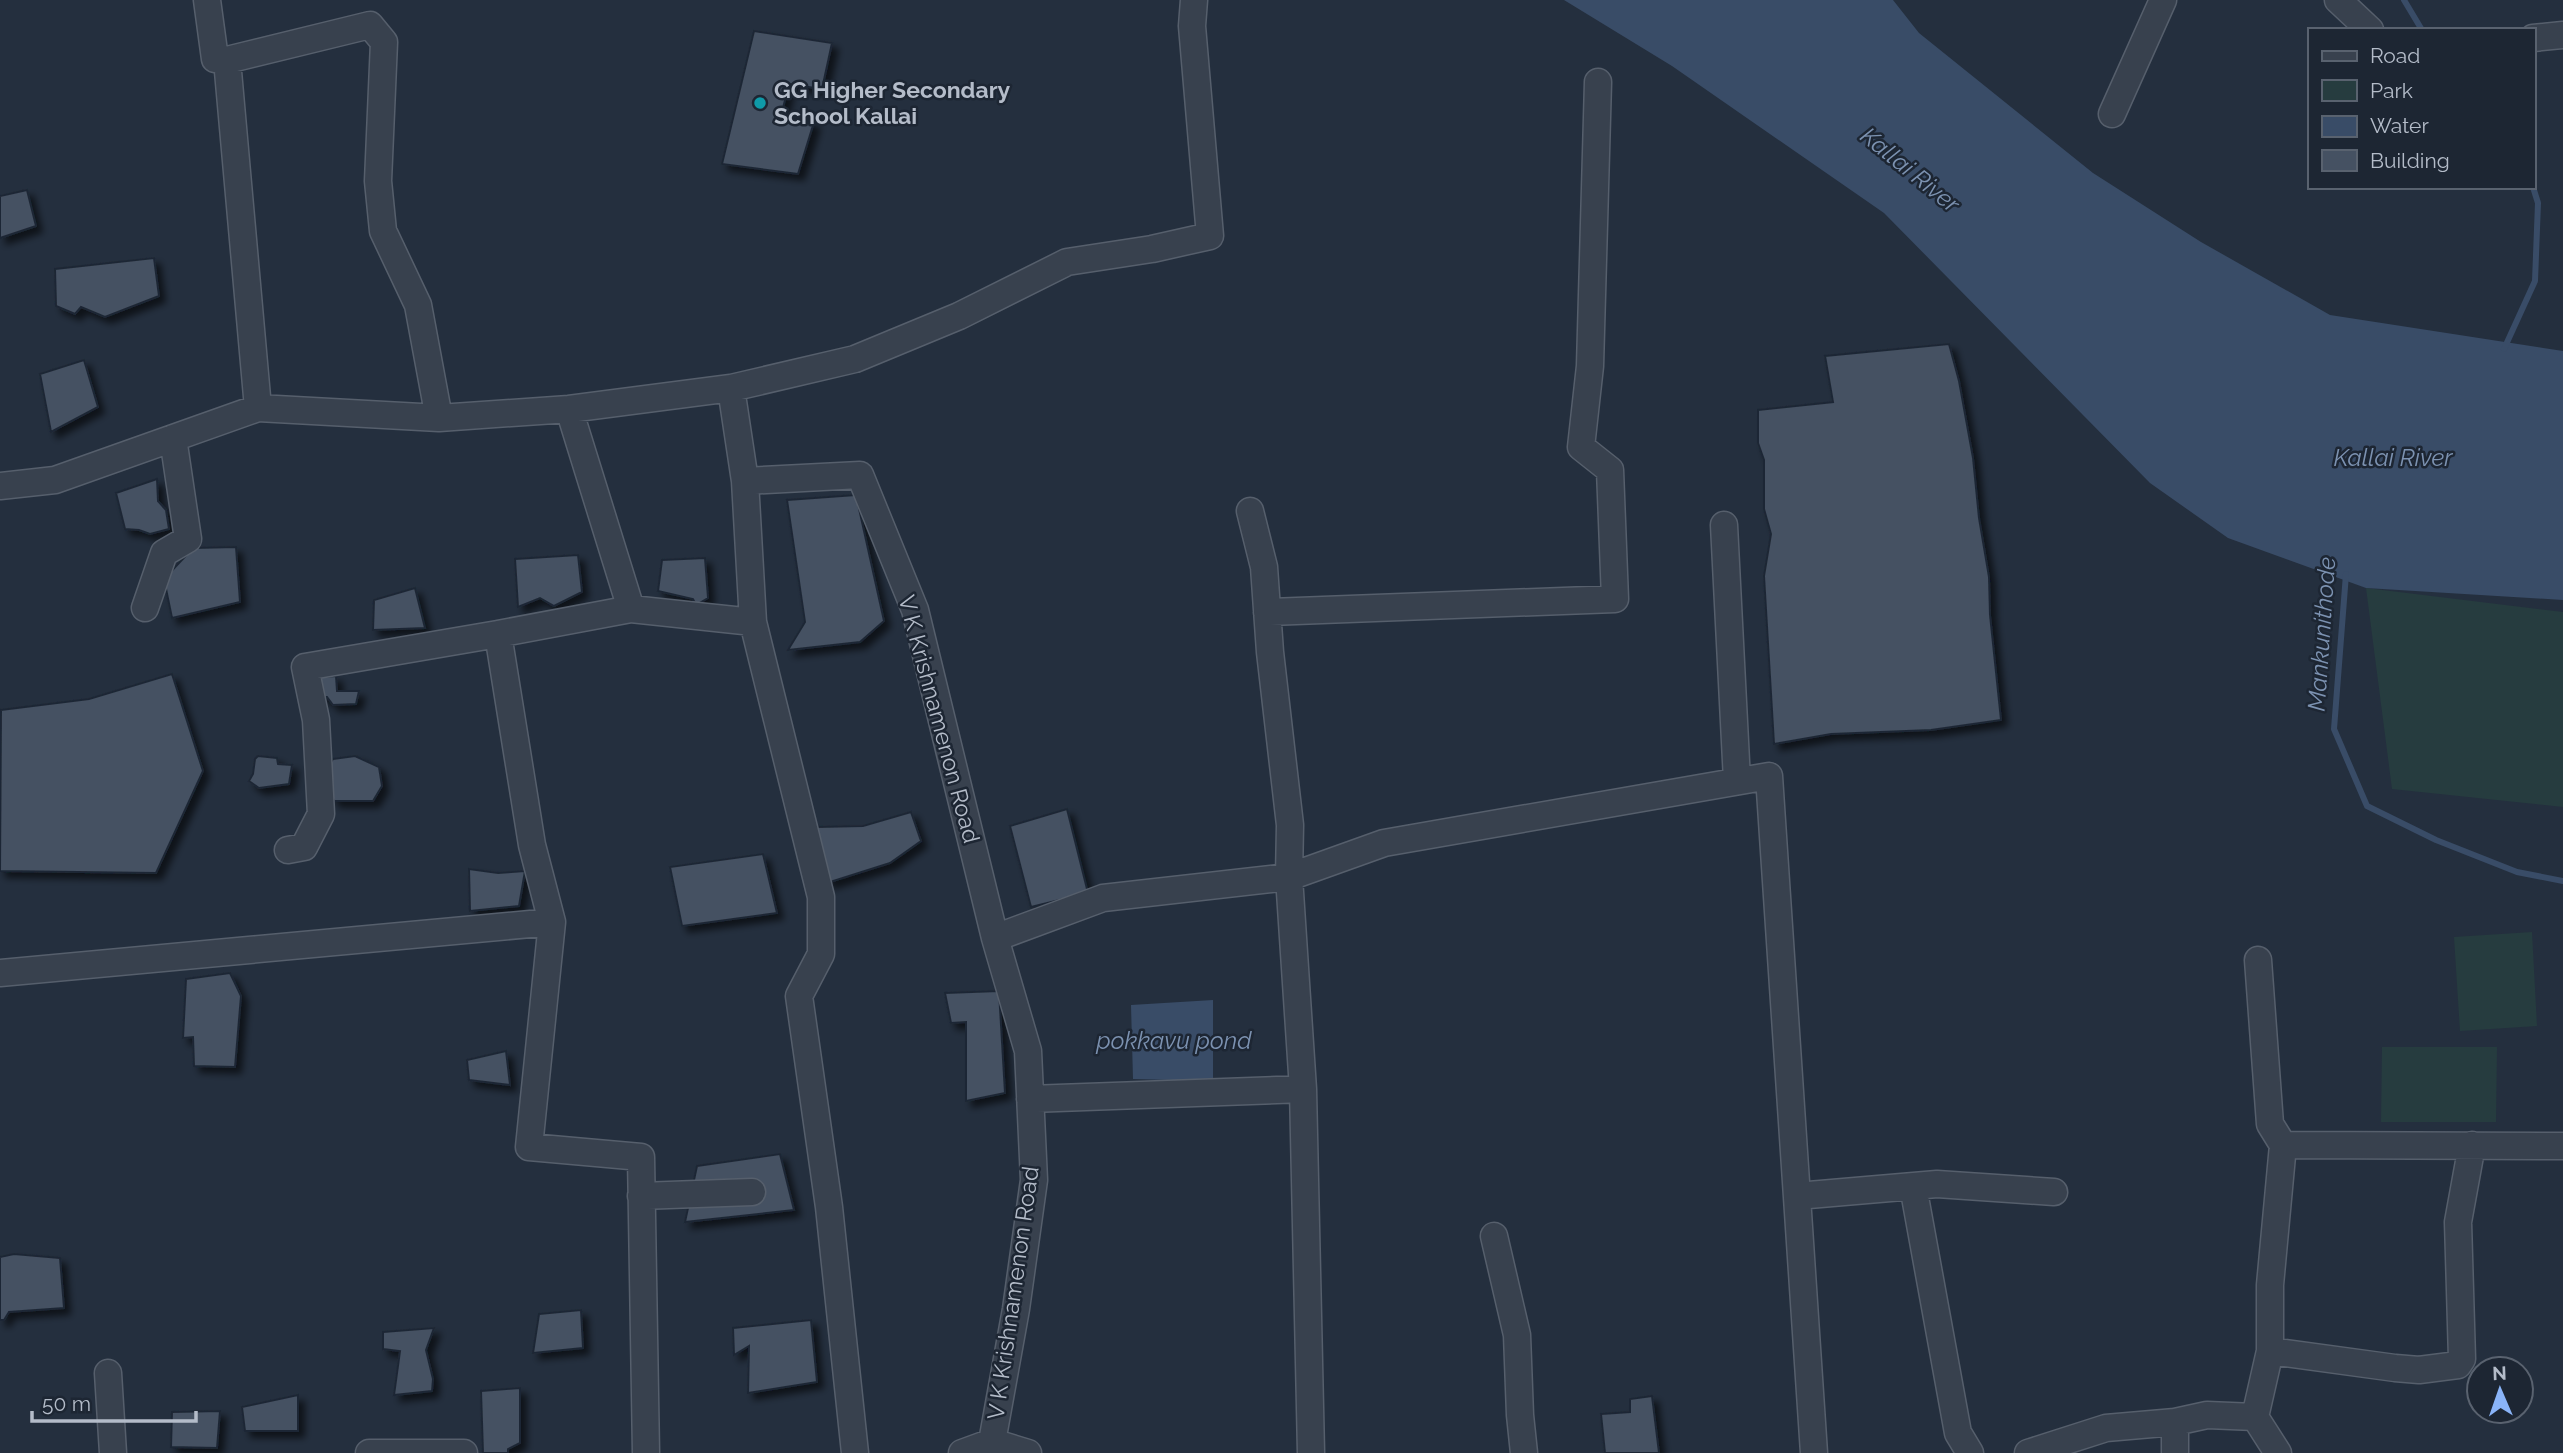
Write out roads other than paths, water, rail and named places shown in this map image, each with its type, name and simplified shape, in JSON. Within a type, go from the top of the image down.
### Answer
[{"type":"street","points":[[207,0],[215,59],[227,60],[370,25],[384,42],[378,181],[383,231],[418,304],[439,418]]},
{"type":"street","points":[[0,486],[55,480],[258,408],[439,418],[569,409],[731,388],[855,359],[959,316],[1067,262],[1152,249],[1210,236],[1192,26],[1194,0]]},
{"type":"street","points":[[2112,114],[2163,0]]},
{"type":"street","points":[[2338,0],[2368,28]]},
{"type":"street","points":[[2535,38],[2563,35]]},
{"type":"street","points":[[227,60],[258,408]]},
{"type":"street","points":[[1267,612],[1615,599],[1610,470],[1581,447],[1590,366],[1598,82]]},
{"type":"street","points":[[731,388],[745,481],[753,622],[821,897],[821,954],[799,996],[830,1207],[855,1453]]},
{"type":"street","points":[[569,409],[631,609]]},
{"type":"street","points":[[145,608],[164,554],[188,538],[173,438]]},
{"type":"street","name":"V K Krishnamenon Road","points":[[745,481],[860,475],[915,610],[995,939],[1028,1051],[1034,1180],[993,1448]]},
{"type":"street","points":[[1250,511],[1264,567],[1290,825],[1289,877],[1303,1089],[1311,1453]]},
{"type":"street","points":[[1724,525],[1737,781]]},
{"type":"street","points":[[288,849],[304,847],[321,814],[316,720],[305,667],[631,609],[753,622]]},
{"type":"street","points":[[498,634],[532,845],[552,922],[529,1147],[640,1157],[646,1453]]},
{"type":"street","points":[[995,939],[1103,898],[1289,877],[1384,843],[1769,776],[1815,1453]]},
{"type":"street","points":[[0,973],[552,922]]},
{"type":"street","points":[[2259,960],[2270,1124],[2283,1145],[2270,1285],[2270,1351],[2255,1417],[2278,1453]]},
{"type":"street","points":[[1030,1099],[1303,1089]]},
{"type":"street","points":[[2283,1145],[2563,1146]]},
{"type":"street","points":[[2270,1351],[2419,1370],[2458,1365],[2462,1359],[2458,1222],[2472,1146]]},
{"type":"street","points":[[1797,1196],[1937,1184],[2054,1192]]},
{"type":"street","points":[[1913,1186],[1958,1433],[1970,1453]]},
{"type":"street","points":[[641,1196],[752,1192]]},
{"type":"street","points":[[1494,1236],[1517,1335],[1524,1453]]},
{"type":"street","points":[[108,1373],[113,1453]]},
{"type":"street","points":[[2028,1453],[2106,1428],[2175,1422],[2207,1415],[2255,1417]]},
{"type":"street","points":[[2175,1422],[2175,1453]]},
{"type":"street","points":[[962,1453],[993,1448],[1028,1453]]},
{"type":"street","points":[[369,1453],[464,1453]]},
{"type":"water","name":"Kallai River","points":[[1564,0],[1893,0],[1919,33],[2093,173],[2201,242],[2330,315],[2563,351],[2563,600],[2366,588],[2228,538],[2150,483],[1884,213],[1672,66]]},
{"type":"water","name":"pokkavu pond","points":[[1213,1000],[1213,1081],[1133,1079],[1131,1005]]},
{"type":"waterway","points":[[2404,0],[2421,28]]},
{"type":"waterway","points":[[2504,349],[2535,281],[2538,203],[2534,189]]},
{"type":"waterway","name":"Mankunithode","points":[[2346,574],[2334,729],[2367,806],[2436,840],[2517,872],[2563,881]]},
{"type":"place","name":"GG Higher Secondary School Kallai","points":[[760,103]]}]
